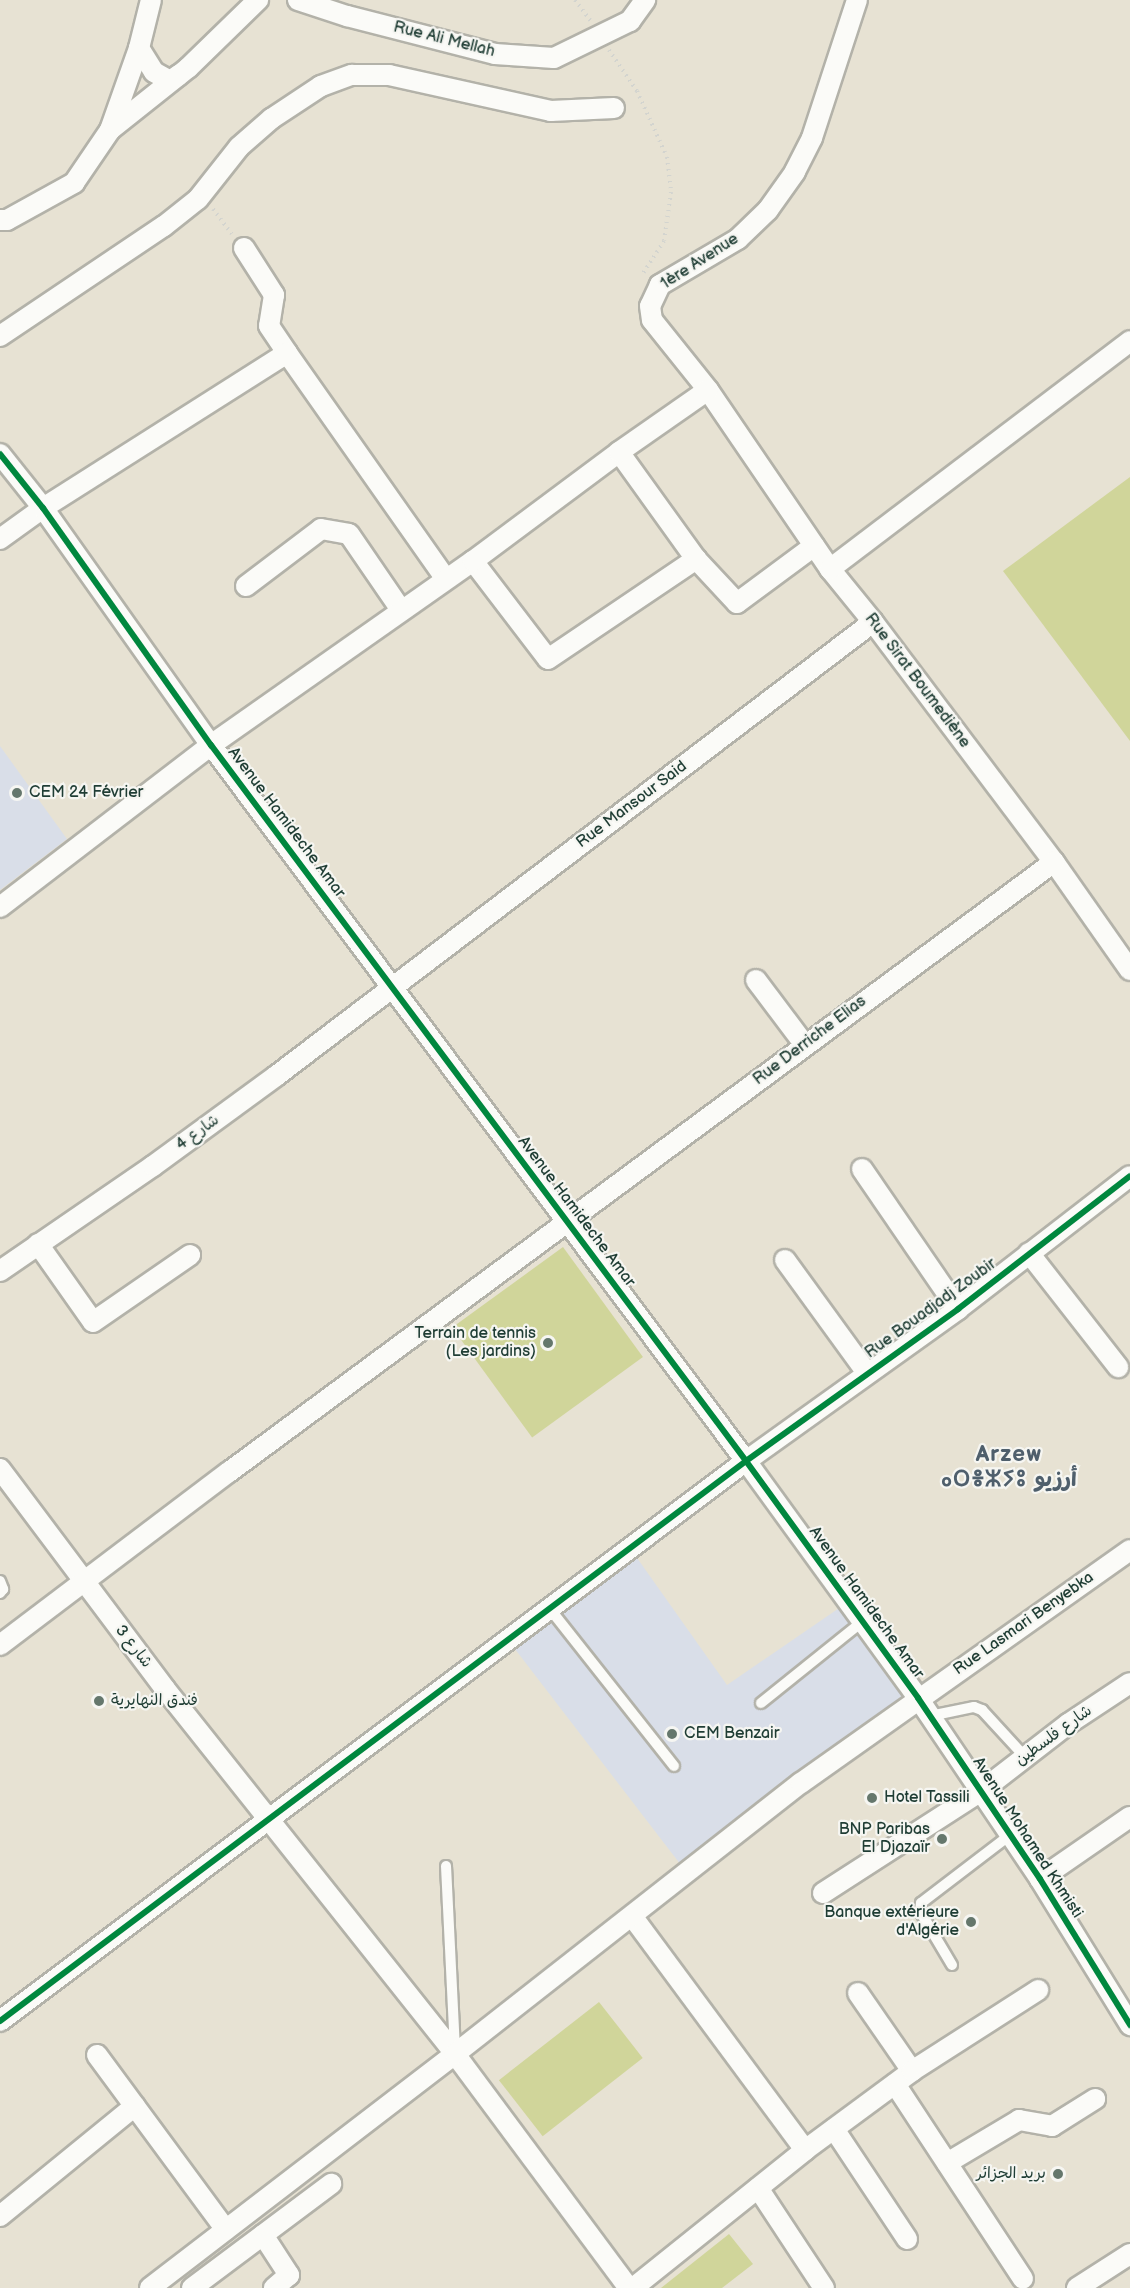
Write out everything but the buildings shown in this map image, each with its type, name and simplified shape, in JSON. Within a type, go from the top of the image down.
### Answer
[{"type":"street","points":[[0,220],[7,220],[74,183],[110,130],[139,48],[151,0]]},
{"type":"street","points":[[110,130],[188,68],[258,0]]},
{"type":"street","name":"Rue Ali Mellah","points":[[298,0],[347,16],[495,54],[554,58],[630,21],[645,0]]},
{"type":"street","name":"1ère Avenue","points":[[708,390],[652,320],[650,306],[653,294],[660,285],[738,239],[768,210],[795,172],[812,138],[857,0]]},
{"type":"street","points":[[139,48],[154,72],[170,81],[188,68]]},
{"type":"street","points":[[0,336],[164,226],[202,194],[239,147],[271,119],[321,86],[352,75],[389,75],[551,111],[614,108]]},
{"type":"street","points":[[244,248],[274,296],[269,326],[446,579]]},
{"type":"street","points":[[830,569],[1130,341]]},
{"type":"street","points":[[0,538],[43,508],[287,353]]},
{"type":"street","points":[[0,907],[211,745],[473,561],[619,452],[708,390]]},
{"type":"street","name":"Rue Sirat Boumediène","points":[[708,390],[830,569],[873,622],[1054,862],[1130,970]]},
{"type":"street","points":[[619,452],[696,559],[737,603],[814,546]]},
{"type":"street","name":"Avenue Hamideche Amar","points":[[0,454],[43,508],[211,745],[746,1461],[918,1698]]},
{"type":"street","points":[[246,586],[321,530],[349,534],[401,610]]},
{"type":"street","points":[[473,561],[548,659],[696,559]]},
{"type":"street","name":"Rue Mansour Said","points":[[392,989],[873,622]]},
{"type":"street","name":"Rue Derriche Elias","points":[[0,1645],[1054,862]]},
{"type":"street","points":[[756,980],[805,1045]]},
{"type":"street","name":"شارع 4","points":[[0,1271],[153,1166],[392,989]]},
{"type":"street","points":[[862,1169],[958,1309]]},
{"type":"street","name":"Rue Bouadjadj Zoubir","points":[[0,2021],[746,1461],[958,1309],[1130,1176]]},
{"type":"street","points":[[38,1244],[93,1322],[190,1255]]},
{"type":"street","points":[[1029,1253],[1118,1367]]},
{"type":"street","points":[[786,1260],[867,1373]]},
{"type":"street","name":"شارع 3","points":[[2,1477],[455,2054],[628,2288]]},
{"type":"street","name":"Rue Lasmari Benyebka","points":[[150,2288],[455,2054],[801,1783],[1130,1550]]},
{"type":"street","name":"شارع فلسطين","points":[[823,1893],[980,1792],[1068,1724],[1130,1683]]},
{"type":"street","name":"Avenue Mohamed Khmisti","points":[[918,1698],[1040,1879],[1130,2025]]},
{"type":"street","points":[[1040,1879],[1130,1817]]},
{"type":"street","points":[[632,1916],[805,2150]]},
{"type":"street","points":[[633,2288],[805,2150],[912,2071],[1038,1990]]},
{"type":"street","points":[[858,1993],[912,2071]]},
{"type":"street","points":[[97,2055],[135,2106],[219,2235],[227,2262]]},
{"type":"street","points":[[895,2084],[1023,2279]]},
{"type":"street","points":[[947,2163],[1019,2120],[1052,2126],[1095,2099]]},
{"type":"street","points":[[0,2216],[135,2106]]},
{"type":"street","points":[[834,2129],[907,2239]]},
{"type":"street","points":[[192,2288],[331,2184]]},
{"type":"street","points":[[758,2188],[824,2288]]},
{"type":"street","points":[[263,2235],[289,2275],[274,2288]]},
{"type":"street","points":[[1077,2288],[1130,2254]]},
{"type":"lane","points":[[0,1581],[3,1589],[0,1593]]},
{"type":"lane","points":[[550,1609],[674,1766]]},
{"type":"lane","points":[[761,1703],[863,1621]]},
{"type":"lane","points":[[930,1716],[974,1707],[982,1710],[1025,1757]]},
{"type":"lane","points":[[952,1965],[920,1911],[921,1903],[1010,1835]]},
{"type":"lane","points":[[446,1866],[455,2054]]},
{"type":"path","points":[[575,0],[586,12],[637,91],[667,157],[671,192],[664,241],[639,279]]},
{"type":"path","points":[[202,194],[244,248]]},
{"type":"shaded area","name":"CEM 24 Février","points":[[0,746],[67,839],[0,890]]},
{"type":"shaded area","name":"CEM Benzair","points":[[630,1548],[727,1685],[848,1602],[918,1698],[684,1869],[508,1640]]},
{"type":"green space","points":[[1130,477],[1130,741],[1003,571]]},
{"type":"green space","name":"Terrain de tennis (Les jardins)","points":[[563,1247],[643,1357],[532,1438],[452,1328]]},
{"type":"green space","points":[[599,2002],[643,2058],[543,2136],[499,2080]]},
{"type":"green space","points":[[729,2234],[753,2264],[722,2288],[661,2288]]},
{"type":"cycle path","points":[[0,454],[43,508],[211,745],[746,1461],[918,1698],[1040,1879],[1130,2025]]},
{"type":"cycle path","points":[[0,2021],[746,1461],[958,1309],[1130,1176]]},
{"type":"place","name":"CEM 24 Février","points":[[17,793]]},
{"type":"place","name":"Terrain de tennis (Les jardins)","points":[[548,1343]]},
{"type":"place","name":"فندق النهايرية","points":[[99,1701]]},
{"type":"place","name":"CEM Benzair","points":[[672,1734]]},
{"type":"place","name":"Hotel Tassili","points":[[872,1798]]},
{"type":"place","name":"BNP Paribas El Djazaïr","points":[[942,1839]]},
{"type":"place","name":"Banque extérieure d'Algérie","points":[[971,1922]]},
{"type":"place","name":"بريد الجزائر","points":[[1058,2174]]},
{"type":"district","name":"Arzew ⴰⵔⴻⵣⵢⵓ أرزيو","points":[[1009,1466]]}]
